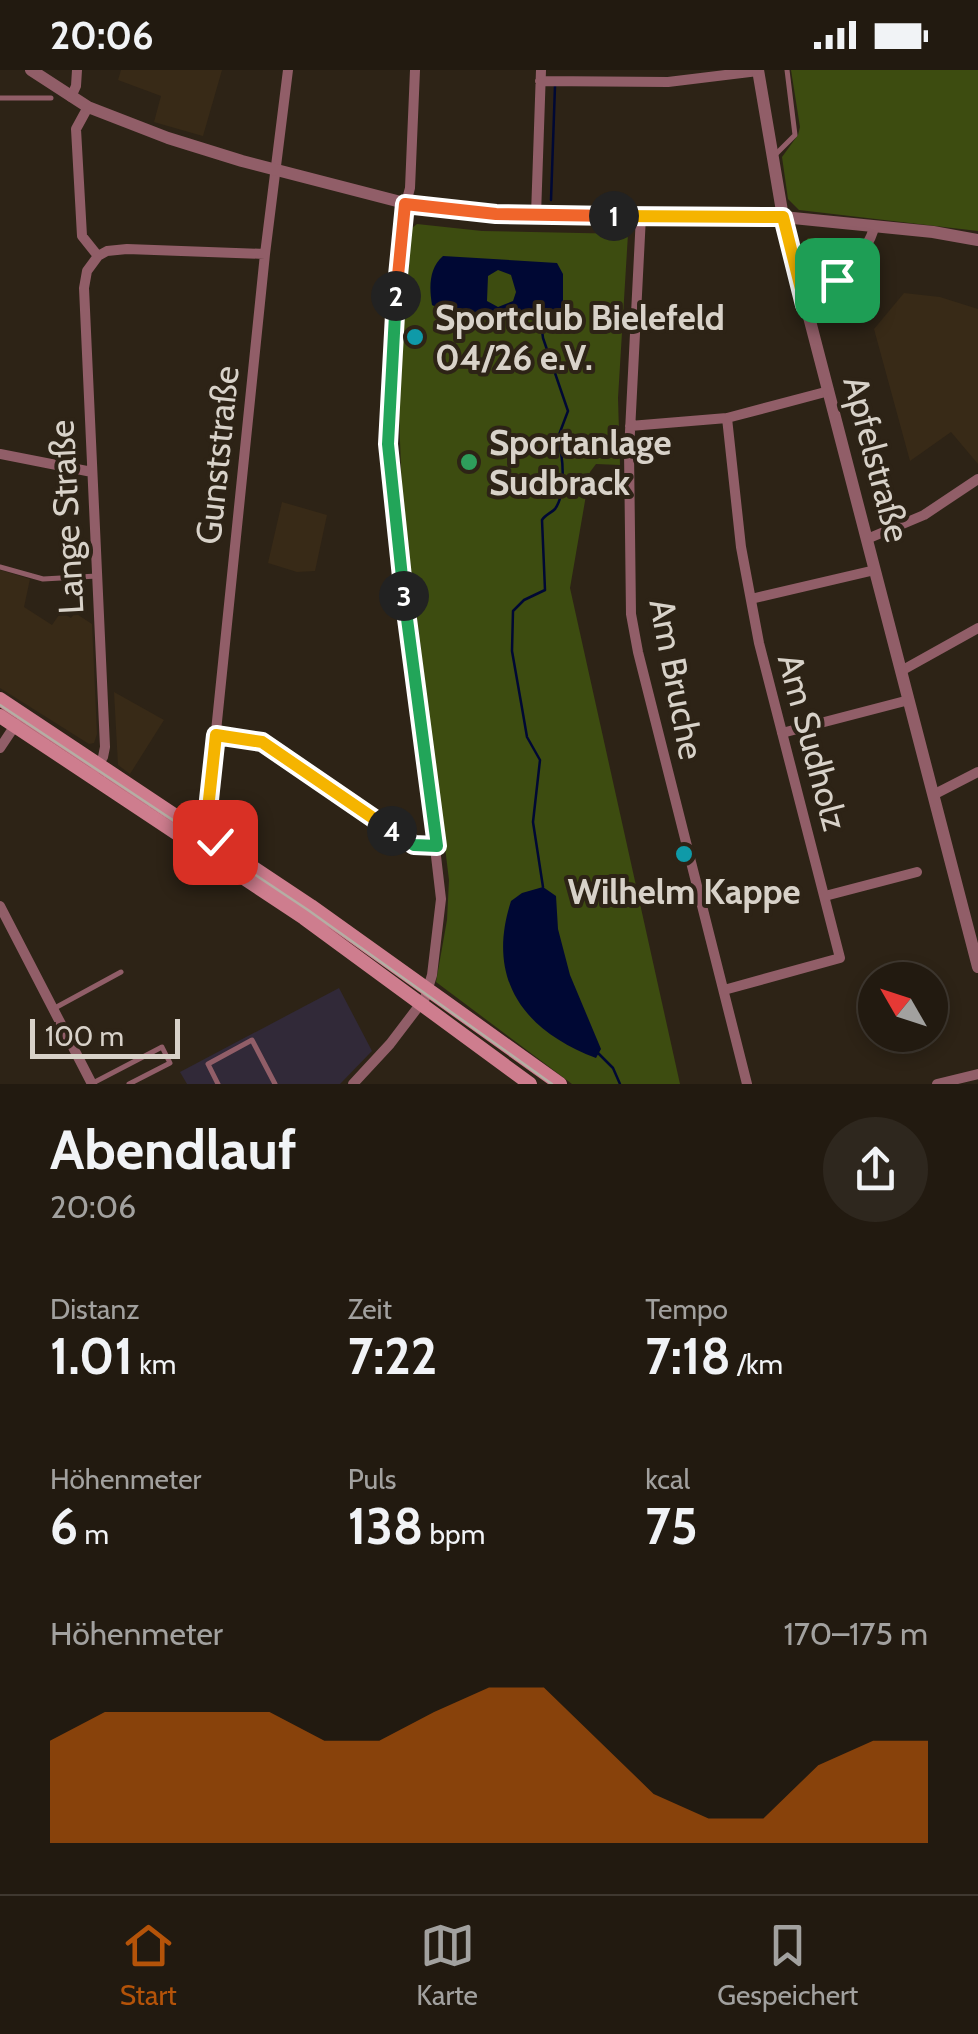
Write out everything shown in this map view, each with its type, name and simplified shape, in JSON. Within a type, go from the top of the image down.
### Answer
[{"type":"main road","points":[[0,699],[19,719],[560,1084]]},
{"type":"main road","points":[[0,716],[19,719]]},
{"type":"main road","points":[[425,996],[530,1084]]},
{"type":"street","points":[[30,70],[88,107],[168,138],[405,204],[536,215],[783,217],[978,240]]},
{"type":"street","points":[[70,96],[78,70]]},
{"type":"street","name":"Gunststraße","points":[[197,837],[208,809],[265,254],[288,70]]},
{"type":"street","points":[[353,1084],[425,996],[441,899],[388,444],[390,368],[405,204],[410,188],[415,70]]},
{"type":"street","name":"Apfelstraße","points":[[548,78],[668,82],[758,70],[783,217],[933,795],[973,928],[978,967]]},
{"type":"street","points":[[536,215],[548,78]]},
{"type":"street","points":[[88,107],[76,128],[82,236],[98,256],[117,249],[265,254]]},
{"type":"street","name":"Am Bruche","points":[[641,216],[630,426],[634,630],[747,1084]]},
{"type":"street","points":[[805,305],[818,302],[873,239],[874,226]]},
{"type":"street","name":"Lange Straße","points":[[96,769],[104,747],[84,288],[87,271],[98,256]]},
{"type":"street","points":[[630,426],[727,418],[829,391]]},
{"type":"street","name":"Am Sudholz","points":[[724,990],[840,958],[750,599],[727,418]]},
{"type":"street","points":[[0,454],[92,472]]},
{"type":"street","points":[[867,539],[924,516],[978,479]]},
{"type":"street","name":"Apfelstraße","points":[[750,599],[875,570]]},
{"type":"street","points":[[901,671],[978,628]]},
{"type":"street","points":[[782,733],[909,700]]},
{"type":"street","points":[[0,748],[19,719]]},
{"type":"street","points":[[216,735],[262,742],[410,843],[437,846]]},
{"type":"street","points":[[933,795],[978,772]]},
{"type":"street","points":[[825,896],[918,872]]},
{"type":"street","points":[[0,906],[92,1084]]},
{"type":"street","points":[[937,1084],[978,1074]]},
{"type":"lane","points":[[773,158],[795,134],[787,70]]},
{"type":"lane","points":[[0,98],[51,98]]},
{"type":"lane","points":[[0,567],[43,579],[96,576]]},
{"type":"lane","points":[[54,1009],[121,972]]},
{"type":"lane","points":[[218,1084],[208,1064],[252,1040],[275,1084]]},
{"type":"lane","points":[[92,1084],[162,1047],[170,1062],[130,1084]]},
{"type":"shaded area","points":[[121,70],[222,70],[203,136],[154,122],[161,96],[118,80]]},
{"type":"shaded area","points":[[904,293],[940,297],[978,309],[978,464],[951,432],[910,461],[874,329]]},
{"type":"shaded area","points":[[282,502],[327,515],[315,571],[297,572],[268,563]]},
{"type":"shaded area","points":[[0,570],[30,579],[24,607],[52,625],[61,612],[71,618],[75,613],[92,624],[97,734],[94,743],[89,744],[0,688]]},
{"type":"shaded area","points":[[114,692],[164,720],[130,774],[118,765]]},
{"type":"shaded area","points":[[339,988],[372,1051],[340,1084],[187,1084],[180,1072]]},
{"type":"green space","points":[[791,70],[978,70],[978,231],[799,210],[788,199],[782,157],[800,127]]},
{"type":"green space","points":[[417,224],[482,231],[628,234],[618,398],[620,465],[596,464],[590,472],[570,588],[680,1084],[572,1084],[436,982],[447,920],[449,880],[402,495],[398,387],[412,228]]},
{"type":"green space","points":[[808,238],[859,242],[861,248],[818,295],[805,243]]},
{"type":"water","points":[[443,256],[557,263],[563,274],[563,307],[553,316],[540,317],[445,312],[432,305],[431,298],[431,278]],"holes":[[[498,270],[511,275],[516,292],[513,301],[498,307],[487,301],[488,276]]]},
{"type":"water","points":[[543,887],[556,896],[558,929],[570,975],[601,1049],[596,1058],[548,1032],[530,1016],[507,977],[504,929],[511,901]]},
{"type":"waterway","points":[[551,200],[555,86]]},
{"type":"waterway","points":[[540,315],[543,338],[568,411],[557,440],[562,485],[559,502],[542,520],[545,590],[524,600],[513,611],[512,651],[527,737],[540,760],[533,822],[543,887]]},
{"type":"waterway","points":[[596,1051],[613,1068],[620,1084]]},
{"type":"tram line","points":[[0,705],[308,910],[552,1084]]},
{"type":"place","name":"Sportclub Bielefeld 04/26 e.V.","points":[[415,337]]},
{"type":"place","name":"Sportanlage Sudbrack","points":[[469,462]]},
{"type":"place","name":"Wilhelm Kappe","points":[[684,854]]},
{"type":"route","points":[[215,842],[200,832],[208,809],[216,735],[262,742],[410,843],[437,846],[388,444],[390,368],[405,204],[496,214],[783,217],[805,305],[818,302],[837,280]]}]
